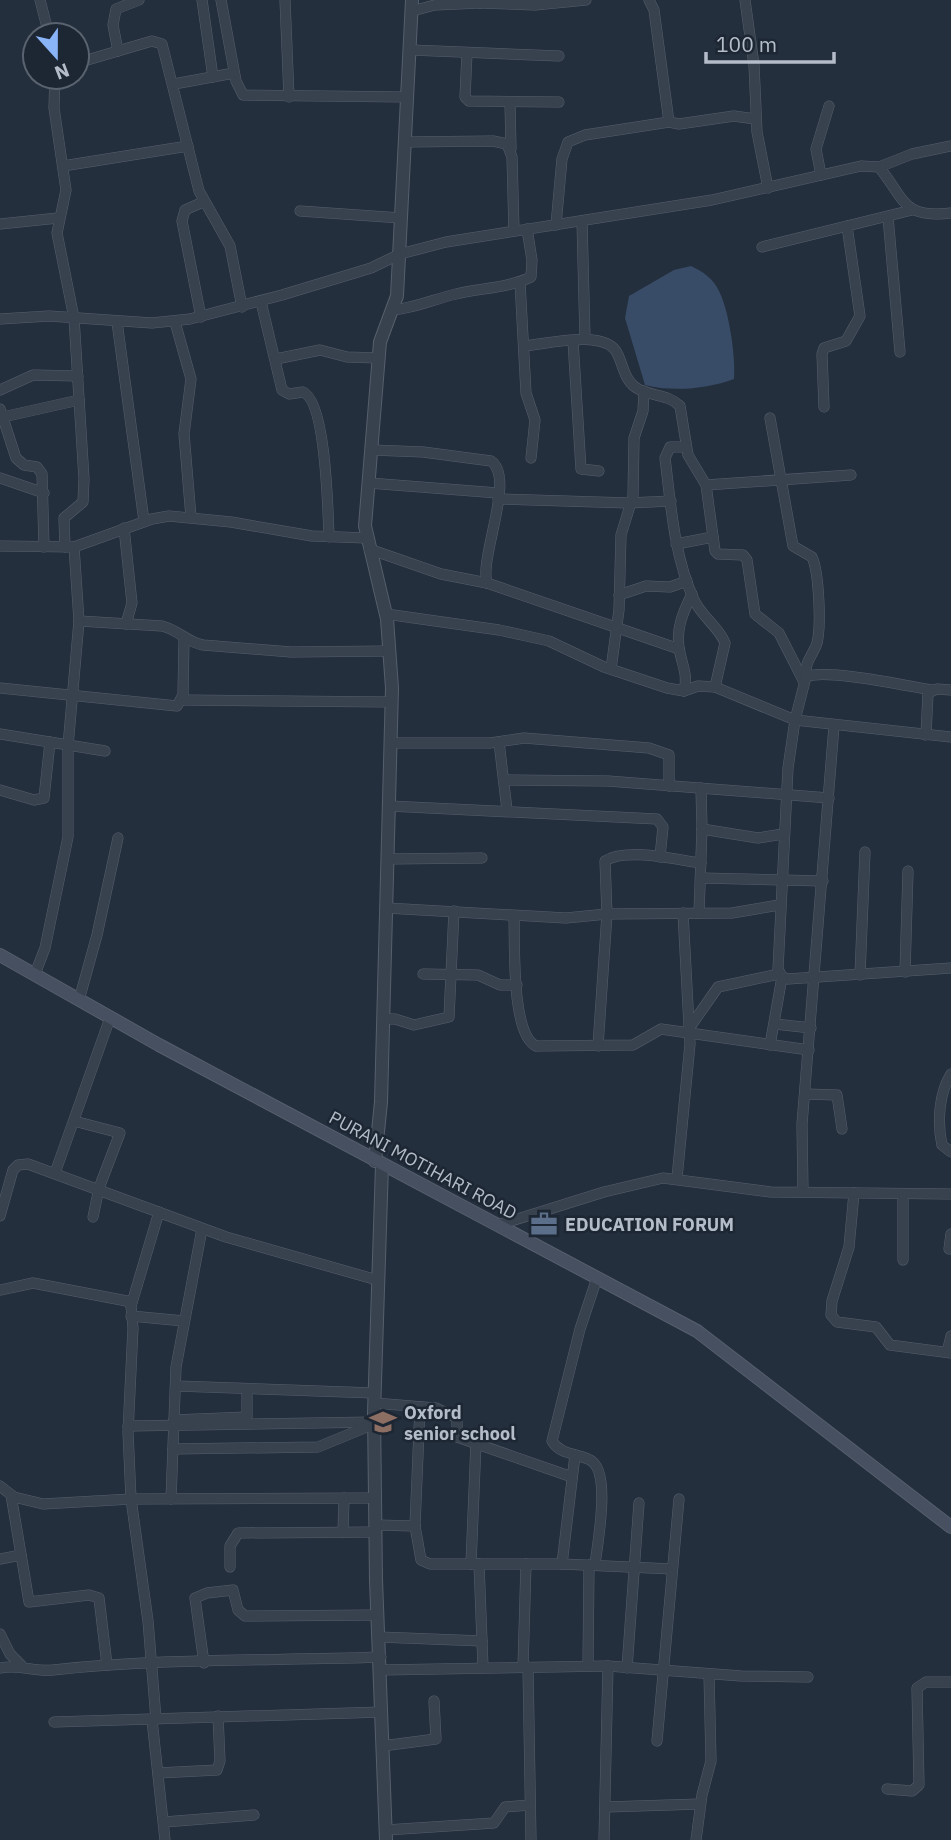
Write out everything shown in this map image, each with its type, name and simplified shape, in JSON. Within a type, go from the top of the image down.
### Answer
[{"type":"main road","name":"PURANI MOTIHARI ROAD","points":[[0,955],[110,1018],[709,1339],[951,1527]]},
{"type":"street","points":[[40,0],[45,21]]},
{"type":"street","points":[[118,51],[113,25],[116,9],[139,0]]},
{"type":"street","points":[[202,0],[213,77]]},
{"type":"street","points":[[221,0],[234,73],[238,90],[243,95],[408,97]]},
{"type":"street","points":[[285,0],[289,97]]},
{"type":"street","points":[[530,1805],[505,1807],[494,1823],[386,1835],[374,1398],[392,702],[386,614],[368,543],[369,483],[378,358],[384,328],[393,310],[400,254],[412,6],[480,1],[535,5],[586,0]]},
{"type":"street","points":[[649,0],[655,17],[669,122]]},
{"type":"street","points":[[746,0],[754,65],[755,119],[768,188]]},
{"type":"street","points":[[91,59],[158,41],[165,50],[203,202],[220,224],[230,246],[242,307]]},
{"type":"street","points":[[411,50],[559,56]]},
{"type":"street","points":[[467,52],[465,97],[469,101],[559,102]]},
{"type":"street","points":[[174,84],[234,73]]},
{"type":"street","points":[[35,974],[44,948],[66,852],[68,746],[79,621],[64,518],[81,506],[84,494],[74,318],[57,233],[58,218],[65,202],[63,166],[54,108],[55,91]]},
{"type":"street","points":[[510,102],[514,231]]},
{"type":"street","points":[[821,175],[816,149],[829,106]]},
{"type":"street","points":[[556,225],[562,159],[568,142],[585,135],[669,122],[679,124],[734,116],[755,119]]},
{"type":"street","points":[[404,142],[492,141],[501,142],[511,149]]},
{"type":"street","points":[[63,166],[188,146]]},
{"type":"street","points":[[0,319],[31,316],[117,322],[175,321],[201,317],[261,302],[371,268],[400,254],[514,231],[768,188],[851,167],[879,167],[912,154],[951,146]]},
{"type":"street","points":[[879,167],[899,198],[912,210],[924,215],[951,213]]},
{"type":"street","points":[[201,317],[182,221],[185,210],[203,202]]},
{"type":"street","points":[[762,247],[912,210]]},
{"type":"street","points":[[300,211],[401,218]]},
{"type":"street","points":[[888,217],[900,352]]},
{"type":"street","points":[[0,224],[58,218]]},
{"type":"street","points":[[582,221],[585,338]]},
{"type":"street","points":[[824,407],[824,348],[846,341],[860,316],[847,226]]},
{"type":"street","points":[[393,310],[410,309],[452,294],[520,282],[531,276],[533,269],[527,229]]},
{"type":"street","points":[[520,282],[526,393],[535,420],[531,458]]},
{"type":"street","points":[[261,302],[282,390],[289,394],[303,392],[312,400],[326,462],[329,537]]},
{"type":"street","points":[[175,321],[191,379],[184,434],[191,517]]},
{"type":"street","points":[[117,322],[144,521]]},
{"type":"street","points":[[524,346],[585,338],[614,348],[630,382],[680,406],[685,423],[685,447],[706,485],[713,537],[719,554],[743,555],[747,560],[755,614],[779,633],[805,679]]},
{"type":"street","points":[[573,341],[581,469],[599,471]]},
{"type":"street","points":[[275,359],[320,350],[348,357],[378,358]]},
{"type":"street","points":[[0,390],[33,375],[78,376]]},
{"type":"street","points":[[611,669],[617,630],[621,535],[635,480],[634,438],[643,411],[644,391]]},
{"type":"street","points":[[44,547],[44,493],[40,470],[19,462],[5,434],[1,413],[79,400]]},
{"type":"street","points":[[769,418],[793,546],[812,557],[816,569],[817,637],[807,659],[795,720],[785,795],[779,905],[781,976],[775,1024],[769,1045]]},
{"type":"street","points":[[685,447],[676,445],[666,452],[676,544],[692,594],[703,616],[725,643],[715,687]]},
{"type":"street","points":[[372,450],[423,452],[491,461],[498,471],[498,496],[487,583]]},
{"type":"street","points":[[706,485],[851,474]]},
{"type":"street","points":[[0,478],[44,493]]},
{"type":"street","points":[[369,483],[498,496],[629,503],[671,501]]},
{"type":"street","points":[[0,546],[69,547],[144,521],[169,516],[329,537],[368,543],[441,574],[487,583],[617,630],[679,649]]},
{"type":"street","points":[[124,528],[132,603],[126,624]]},
{"type":"street","points":[[676,544],[713,537]]},
{"type":"street","points":[[619,595],[646,586],[670,586],[687,581]]},
{"type":"street","points":[[684,691],[686,677],[679,649],[678,627],[692,594]]},
{"type":"street","points":[[386,614],[499,630],[549,641],[611,669],[667,688],[684,691],[698,686],[715,687],[795,720],[951,737]]},
{"type":"street","points":[[79,621],[174,629],[184,639],[203,645],[291,652],[390,652]]},
{"type":"street","points":[[0,688],[177,706],[182,700],[184,639]]},
{"type":"street","points":[[805,679],[815,674],[932,690],[951,690]]},
{"type":"street","points":[[926,735],[926,697],[932,690]]},
{"type":"street","points":[[182,700],[392,702]]},
{"type":"street","points":[[803,1192],[801,1157],[805,1094],[834,726]]},
{"type":"street","points":[[0,734],[105,751]]},
{"type":"street","points":[[392,743],[551,739],[587,745],[658,750],[665,752],[670,760],[669,786]]},
{"type":"street","points":[[0,790],[33,800],[44,798],[50,741]]},
{"type":"street","points":[[499,742],[508,810]]},
{"type":"street","points":[[504,780],[608,781],[829,798]]},
{"type":"street","points":[[699,913],[701,788]]},
{"type":"street","points":[[389,806],[657,819],[663,827],[660,857]]},
{"type":"street","points":[[702,829],[758,838],[783,834]]},
{"type":"street","points":[[79,1000],[100,923],[118,838]]},
{"type":"street","points":[[860,975],[865,852]]},
{"type":"street","points":[[598,1046],[607,914],[605,861],[622,856],[660,857],[701,863]]},
{"type":"street","points":[[387,859],[482,858]]},
{"type":"street","points":[[905,972],[908,871]]},
{"type":"street","points":[[701,877],[823,881]]},
{"type":"street","points":[[386,908],[514,917],[575,918],[607,914],[732,913],[779,905]]},
{"type":"street","points":[[383,1019],[395,1018],[414,1025],[449,1017],[454,911]]},
{"type":"street","points":[[677,1178],[690,1031],[683,913]]},
{"type":"street","points":[[514,917],[521,1023],[529,1043],[546,1048],[633,1045],[661,1029],[809,1050]]},
{"type":"street","points":[[690,1031],[718,987],[781,976],[816,978],[951,968]]},
{"type":"street","points":[[423,974],[478,975],[500,985],[517,985]]},
{"type":"street","points":[[55,1173],[110,1018]]},
{"type":"street","points":[[775,1024],[811,1028]]},
{"type":"street","points":[[951,1073],[945,1084],[940,1116],[942,1145],[951,1152]]},
{"type":"street","points":[[805,1094],[837,1095],[842,1129]]},
{"type":"street","points":[[74,1121],[120,1133],[99,1188],[93,1217]]},
{"type":"street","points":[[0,1216],[2,1198],[9,1179],[18,1165],[28,1164],[99,1188],[202,1229],[377,1280]]},
{"type":"street","points":[[498,1225],[614,1189],[677,1178],[746,1190],[951,1194]]},
{"type":"street","points":[[854,1193],[849,1247],[832,1301],[831,1315],[837,1322],[876,1327],[890,1345],[949,1352],[951,1336]]},
{"type":"street","points":[[903,1194],[903,1260]]},
{"type":"street","points":[[159,1212],[132,1302],[128,1426],[131,1499],[153,1664],[154,1720],[165,1840]]},
{"type":"street","points":[[171,1499],[178,1353],[202,1229]]},
{"type":"street","points":[[949,1249],[951,1234]]},
{"type":"street","points":[[588,1667],[592,1565],[603,1495],[594,1462],[555,1446],[552,1432],[597,1278]]},
{"type":"street","points":[[0,1290],[33,1283],[132,1302]]},
{"type":"street","points":[[131,1316],[184,1321]]},
{"type":"street","points":[[176,1386],[374,1398],[453,1413],[457,1418],[457,1437],[554,1473],[572,1477]]},
{"type":"street","points":[[128,1426],[247,1417],[247,1390]]},
{"type":"street","points":[[420,1407],[415,1526],[421,1560],[430,1564],[562,1564],[672,1569]]},
{"type":"street","points":[[174,1423],[374,1423]]},
{"type":"street","points":[[173,1448],[310,1448],[328,1445],[374,1423]]},
{"type":"street","points":[[476,1443],[475,1564],[483,1667]]},
{"type":"street","points":[[562,1564],[575,1455]]},
{"type":"street","points":[[0,1486],[11,1495],[43,1504],[131,1499],[375,1498]]},
{"type":"street","points":[[11,1495],[29,1602],[89,1595],[99,1598],[107,1665]]},
{"type":"street","points":[[343,1532],[344,1498]]},
{"type":"street","points":[[657,1741],[666,1671],[679,1499]]},
{"type":"street","points":[[627,1668],[639,1503]]},
{"type":"street","points":[[230,1567],[232,1540],[238,1533],[343,1532],[415,1526]]},
{"type":"street","points":[[0,1559],[20,1555]]},
{"type":"street","points":[[526,1564],[531,1840]]},
{"type":"street","points":[[204,1663],[195,1598],[207,1593],[233,1590],[238,1609],[245,1616],[378,1615]]},
{"type":"street","points":[[0,1634],[10,1654],[21,1665]]},
{"type":"street","points":[[379,1637],[482,1641]]},
{"type":"street","points":[[0,1668],[21,1665],[43,1671],[107,1665],[381,1663],[483,1667],[608,1667],[808,1677]]},
{"type":"street","points":[[604,1840],[608,1667]]},
{"type":"street","points":[[696,1840],[711,1761],[709,1674]]},
{"type":"street","points":[[887,1789],[912,1791],[919,1785],[917,1688],[926,1682],[951,1682]]},
{"type":"street","points":[[382,1746],[436,1739],[435,1701]]},
{"type":"street","points":[[54,1722],[115,1718],[154,1720],[382,1713]]},
{"type":"street","points":[[158,1773],[217,1770],[220,1761],[218,1716]]},
{"type":"street","points":[[606,1807],[701,1804]]},
{"type":"street","points":[[164,1822],[254,1815]]},
{"type":"water","points":[[691,266],[711,279],[723,299],[731,334],[734,379],[690,388],[645,385],[625,318],[629,296],[674,270]]},
{"type":"place","name":"EDUCATION FORUM","points":[[544,1224]]},
{"type":"place","name":"Oxford senior school","points":[[383,1422]]}]
